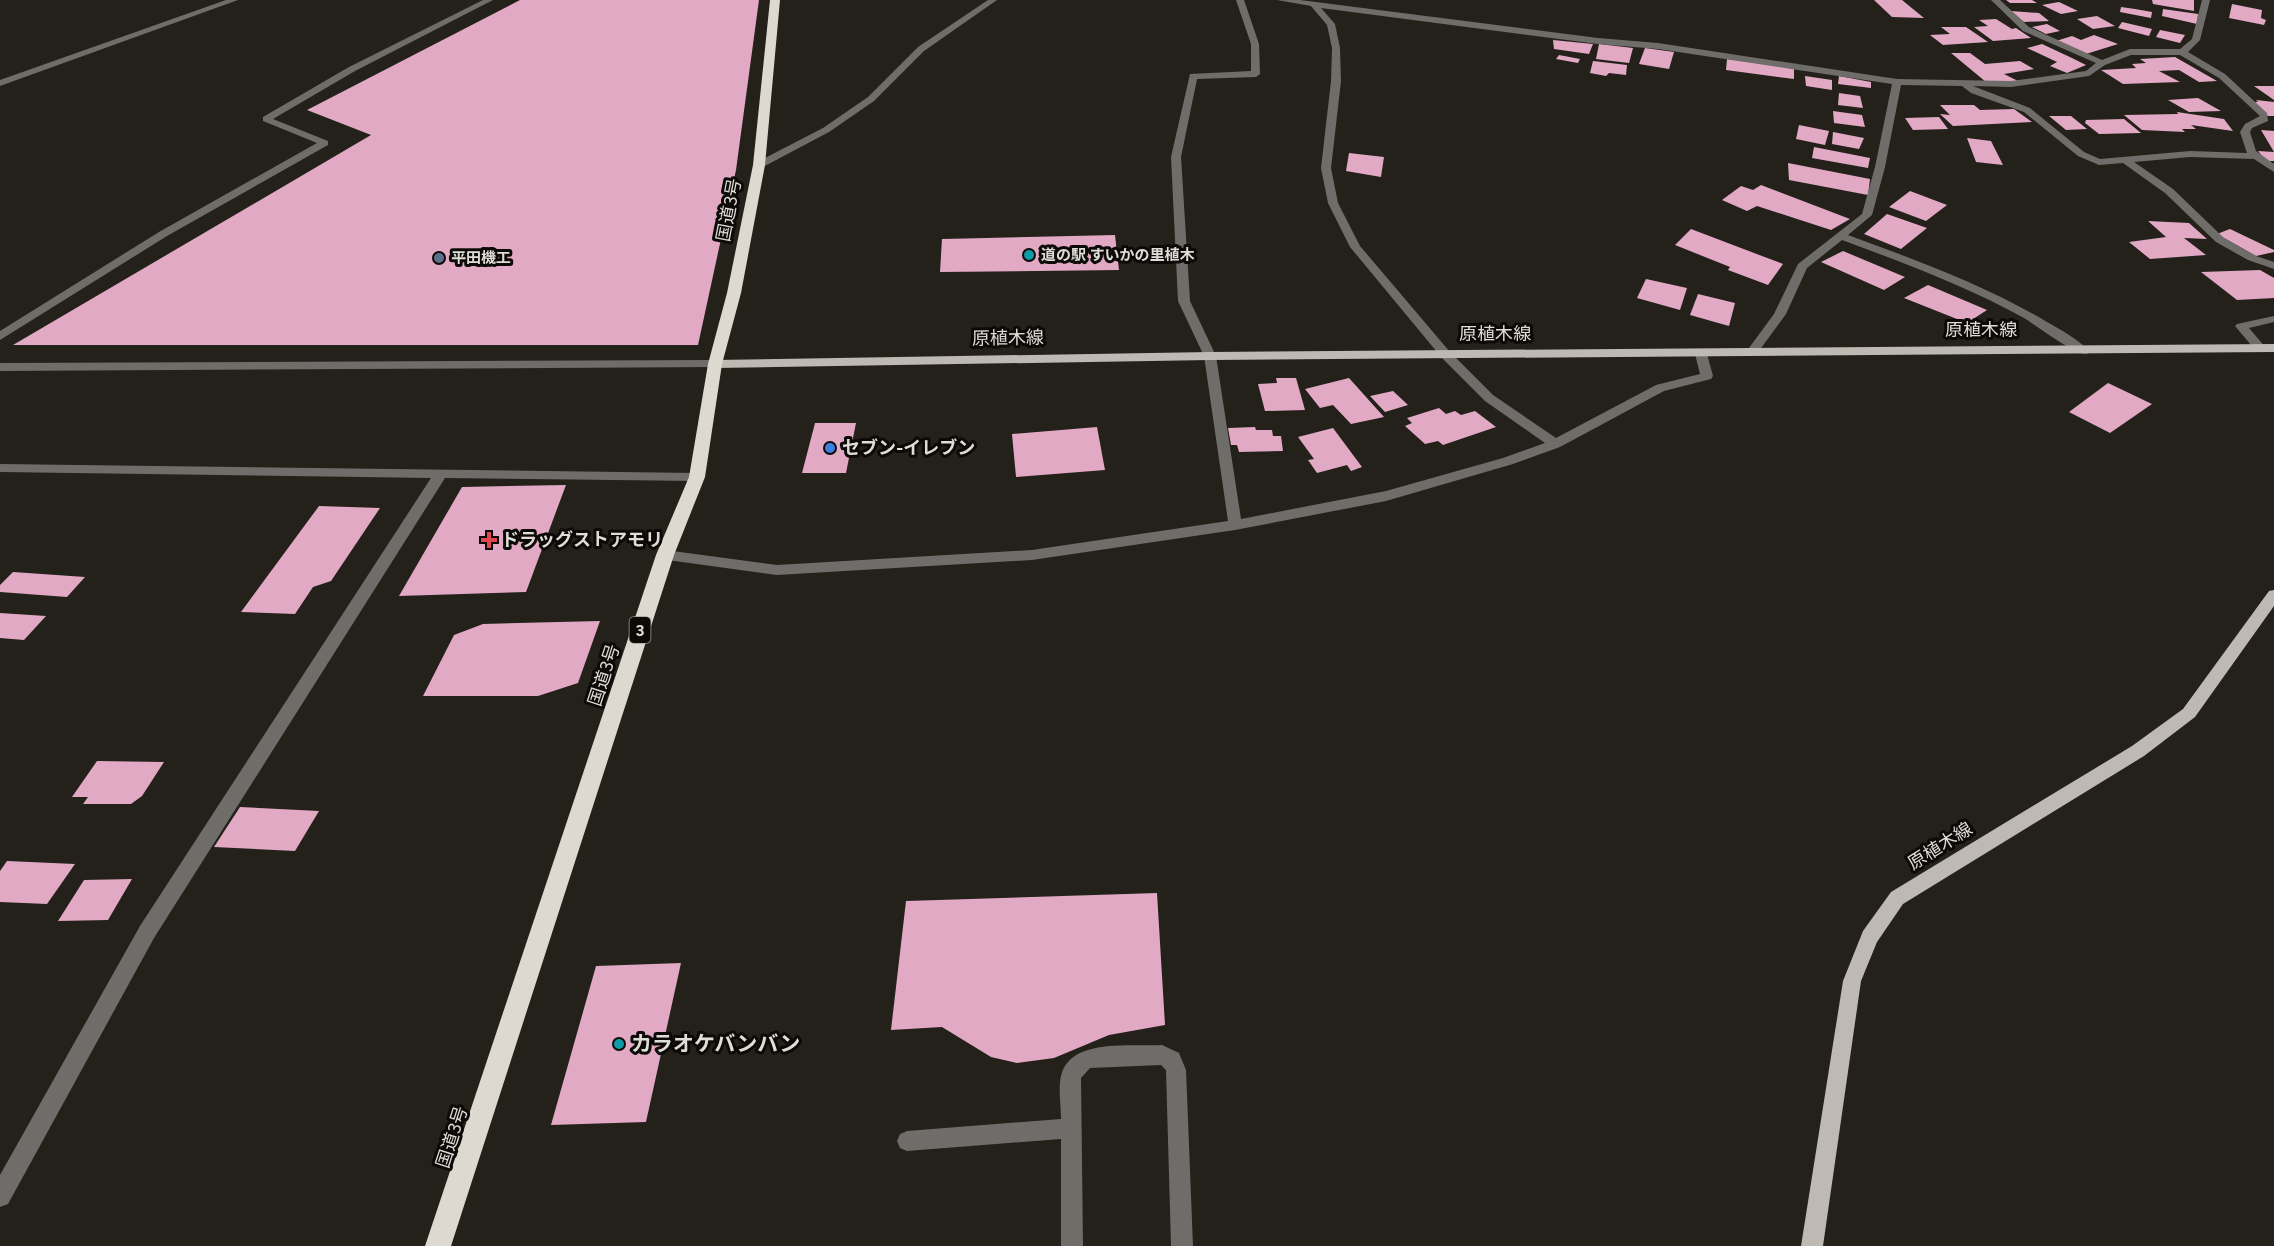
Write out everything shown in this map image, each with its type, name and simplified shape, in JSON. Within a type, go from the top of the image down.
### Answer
[{"type":"highway","name":"国道3号","points":[[438,1246],[665,555],[697,477],[715,363],[734,293],[759,165],[775,0]]},
{"type":"main road","name":"原植木線","points":[[715,363],[1210,356],[2274,348]]},
{"type":"main road","name":"原植木線","points":[[1812,1246],[1852,981],[1870,937],[1897,898],[2139,751],[2189,713],[2274,595]]},
{"type":"street","points":[[0,83],[234,0]]},
{"type":"street","points":[[0,336],[163,234],[326,143],[266,119],[352,69],[489,0]]},
{"type":"street","points":[[759,165],[806,142],[862,105],[921,49],[993,0]]},
{"type":"street","points":[[1235,525],[1210,356],[1184,301],[1176,157],[1193,76],[1256,74],[1255,44],[1240,0]]},
{"type":"street","points":[[1281,0],[1598,41],[1658,46],[1897,82],[2012,84],[2051,80],[2089,73],[2102,63],[2139,51],[2182,52],[2228,81],[2270,121],[2248,126],[2245,132],[2251,152],[2274,169]]},
{"type":"street","points":[[1995,0],[2026,29],[2102,63]]},
{"type":"street","points":[[2182,52],[2196,40],[2206,0]]},
{"type":"street","points":[[1313,4],[1331,24],[1336,48],[1336,81],[1326,168],[1334,203],[1355,247],[1446,355],[1489,398],[1555,444]]},
{"type":"street","points":[[1752,352],[1780,314],[1802,266],[1867,215],[1880,167],[1897,82]]},
{"type":"street","points":[[1965,83],[1974,91],[2027,110],[2087,158],[2107,163],[2144,156],[2190,154],[2256,156]]},
{"type":"street","points":[[2125,160],[2169,191],[2220,240],[2247,255],[2274,266]]},
{"type":"street","points":[[1841,236],[1938,272],[2060,334],[2083,351]]},
{"type":"street","points":[[2261,348],[2241,326],[2274,319]]},
{"type":"street","points":[[665,555],[789,569],[1032,555],[1235,525],[1386,496],[1555,444],[1660,388],[1707,376],[1701,354]]},
{"type":"street","points":[[0,367],[715,363]]},
{"type":"street","points":[[0,468],[697,477]]},
{"type":"street","points":[[0,1197],[147,932],[440,475]]},
{"type":"street","points":[[1072,1246],[1071,1076],[1078,1064],[1087,1058],[1162,1055],[1172,1060],[1176,1070],[1182,1246]]},
{"type":"street","points":[[907,1141],[1071,1128]]},
{"type":"building","name":"平田機工","points":[[520,0],[759,0],[736,170],[698,345],[13,345],[371,135],[307,110]]},
{"type":"building","points":[[1874,0],[1902,0],[1924,18],[1892,17]]},
{"type":"building","points":[[2006,0],[2032,0],[2037,3],[2010,3]]},
{"type":"building","points":[[2152,0],[2194,0],[2194,11],[2153,4]]},
{"type":"building","points":[[2059,2],[2078,11],[2061,14],[2042,5]]},
{"type":"building","points":[[2232,4],[2262,10],[2261,18],[2266,20],[2264,25],[2229,18]]},
{"type":"building","points":[[2121,7],[2152,12],[2151,18],[2120,12]]},
{"type":"building","points":[[2163,9],[2198,14],[2197,24],[2162,16]]},
{"type":"building","points":[[2011,11],[2039,13],[2049,21],[2024,22]]},
{"type":"building","points":[[2097,16],[2115,26],[2093,29],[2077,19]]},
{"type":"building","points":[[1996,19],[2031,38],[1993,41],[1974,27],[1988,26],[1979,20]]},
{"type":"building","points":[[2122,22],[2152,29],[2149,36],[2118,28]]},
{"type":"building","points":[[2047,24],[2060,31],[2046,34],[2032,27]]},
{"type":"building","points":[[1941,27],[1966,27],[1988,42],[1943,45],[1930,35],[1950,34]]},
{"type":"building","points":[[2160,30],[2185,35],[2180,43],[2156,37]]},
{"type":"building","points":[[2094,35],[2118,44],[2086,54],[2056,41],[2072,36],[2081,40]]},
{"type":"building","points":[[1553,40],[1593,44],[1589,54],[1554,49]]},
{"type":"building","points":[[1599,44],[1633,48],[1629,63],[1596,59]]},
{"type":"building","points":[[2042,44],[2086,65],[2067,73],[2050,66],[2057,62],[2027,48]]},
{"type":"building","points":[[1645,48],[1674,52],[1669,69],[1639,64]]},
{"type":"building","points":[[1951,53],[1970,53],[1985,64],[2020,61],[2034,69],[2004,74],[2018,81],[1986,82]]},
{"type":"building","points":[[1559,55],[1580,59],[1578,63],[1556,59]]},
{"type":"building","points":[[2175,57],[2217,81],[2199,82],[2179,70],[2159,71],[2180,82],[2123,84],[2101,70],[2136,68],[2132,64],[2146,63],[2140,59]]},
{"type":"building","points":[[1727,59],[1794,68],[1794,79],[1726,70]]},
{"type":"building","points":[[1593,61],[1627,65],[1626,75],[1609,73],[1606,76],[1590,73]]},
{"type":"building","points":[[1805,76],[1832,80],[1832,90],[1806,86]]},
{"type":"building","points":[[1839,76],[1871,82],[1871,88],[1838,84]]},
{"type":"building","points":[[2254,86],[2274,86],[2274,100]]},
{"type":"building","points":[[1839,93],[1860,96],[1863,108],[1838,105]]},
{"type":"building","points":[[2198,98],[2221,111],[2189,112],[2168,100]]},
{"type":"building","points":[[2256,100],[2274,102],[2274,116],[2268,116],[2251,102],[2258,102]]},
{"type":"building","points":[[1940,105],[1974,105],[1980,110],[2014,109],[2032,122],[1953,126],[1940,114],[1950,115]]},
{"type":"building","points":[[1833,111],[1862,115],[1865,127],[1834,123]]},
{"type":"building","points":[[2177,112],[2224,119],[2233,131],[2191,125],[2196,129],[2182,129],[2185,132],[2142,130],[2124,115],[2178,114]]},
{"type":"building","points":[[2049,116],[2071,116],[2087,129],[2066,130]]},
{"type":"building","points":[[1939,117],[1948,129],[1913,130],[1905,118]]},
{"type":"building","points":[[2124,119],[2141,133],[2099,134],[2085,123],[2086,120]]},
{"type":"building","points":[[1799,125],[1829,131],[1825,145],[1796,139]]},
{"type":"building","points":[[2261,130],[2274,131],[2274,152]]},
{"type":"building","points":[[1833,132],[1864,138],[1859,149],[1832,144]]},
{"type":"building","points":[[1967,138],[1991,141],[2003,165],[1976,162]]},
{"type":"building","points":[[1814,147],[1870,158],[1868,168],[1812,158]]},
{"type":"building","points":[[2258,151],[2274,152],[2274,161],[2266,161]]},
{"type":"building","points":[[1349,153],[1384,157],[1381,177],[1346,171]]},
{"type":"building","points":[[1788,163],[1870,179],[1868,195],[1789,180]]},
{"type":"building","points":[[1761,185],[1850,219],[1831,230],[1757,206],[1747,211],[1722,200],[1741,186],[1753,190]]},
{"type":"building","points":[[1910,191],[1947,205],[1926,221],[1889,207]]},
{"type":"building","points":[[1887,214],[1927,228],[1901,249],[1864,234]]},
{"type":"building","points":[[2148,221],[2189,223],[2207,239],[2184,238],[2206,255],[2150,259],[2129,242],[2166,237]]},
{"type":"building","points":[[1691,229],[1783,264],[1768,285],[1728,270],[1730,267],[1675,245]]},
{"type":"building","points":[[2230,229],[2274,252],[2256,256],[2217,234]]},
{"type":"building","name":"道の駅 すいかの里植木","points":[[1115,235],[1119,270],[940,272],[942,239]]},
{"type":"building","points":[[1843,251],[1905,277],[1884,290],[1821,262]]},
{"type":"building","points":[[2260,270],[2274,278],[2274,298],[2237,300],[2201,272]]},
{"type":"building","points":[[1646,279],[1687,288],[1680,310],[1637,298]]},
{"type":"building","points":[[1928,285],[1987,310],[1967,323],[1904,298]]},
{"type":"building","points":[[1698,294],[1735,303],[1729,326],[1690,315]]},
{"type":"building","points":[[1276,378],[1296,378],[1305,410],[1265,411],[1258,384],[1277,383]]},
{"type":"building","points":[[1349,378],[1384,417],[1351,424],[1333,405],[1320,408],[1305,389]]},
{"type":"building","points":[[2108,383],[2152,404],[2110,433],[2069,412]]},
{"type":"building","points":[[1393,391],[1408,405],[1385,412],[1370,396]]},
{"type":"building","points":[[1439,408],[1446,414],[1455,411],[1461,415],[1475,411],[1496,427],[1443,445],[1438,441],[1425,444],[1405,426],[1412,423],[1407,418]]},
{"type":"building","name":"セブン-イレブン","points":[[815,423],[856,423],[846,473],[802,473]]},
{"type":"building","points":[[1097,427],[1105,470],[1016,477],[1012,434]]},
{"type":"building","points":[[1255,427],[1256,430],[1272,430],[1273,436],[1281,436],[1283,451],[1239,452],[1237,445],[1231,445],[1228,428]]},
{"type":"building","points":[[1333,428],[1362,467],[1351,471],[1347,465],[1317,473],[1308,460],[1314,459],[1298,437]]},
{"type":"building","name":"ドラッグストアモリ","points":[[566,485],[526,592],[399,596],[462,487]]},
{"type":"building","points":[[319,506],[380,508],[331,581],[313,587],[295,614],[241,612]]},
{"type":"building","points":[[13,572],[85,577],[67,597],[0,592],[0,585]]},
{"type":"building","points":[[0,613],[46,616],[24,640],[0,638]]},
{"type":"building","points":[[600,621],[578,683],[538,696],[423,696],[454,635],[483,624]]},
{"type":"building","points":[[97,761],[164,762],[142,796],[131,804],[83,804],[88,797],[72,797]]},
{"type":"building","points":[[240,807],[319,811],[295,851],[214,847]]},
{"type":"building","points":[[7,861],[75,864],[47,904],[0,902],[0,871]]},
{"type":"building","points":[[132,879],[108,920],[58,921],[84,880]]},
{"type":"building","points":[[1157,893],[1165,1025],[1109,1035],[1054,1058],[1017,1063],[991,1057],[942,1027],[891,1030],[906,901]]},
{"type":"building","name":"カラオケバンバン","points":[[681,963],[646,1122],[551,1125],[596,966]]},
{"type":"place","name":"道の駅 すいかの里植木","points":[[1029,255]]},
{"type":"place","name":"平田機工","points":[[439,258]]},
{"type":"place","name":"セブン-イレブン","points":[[830,448]]},
{"type":"place","name":"ドラッグストアモリ","points":[[489,540]]},
{"type":"place","name":"カラオケバンバン","points":[[619,1044]]}]
